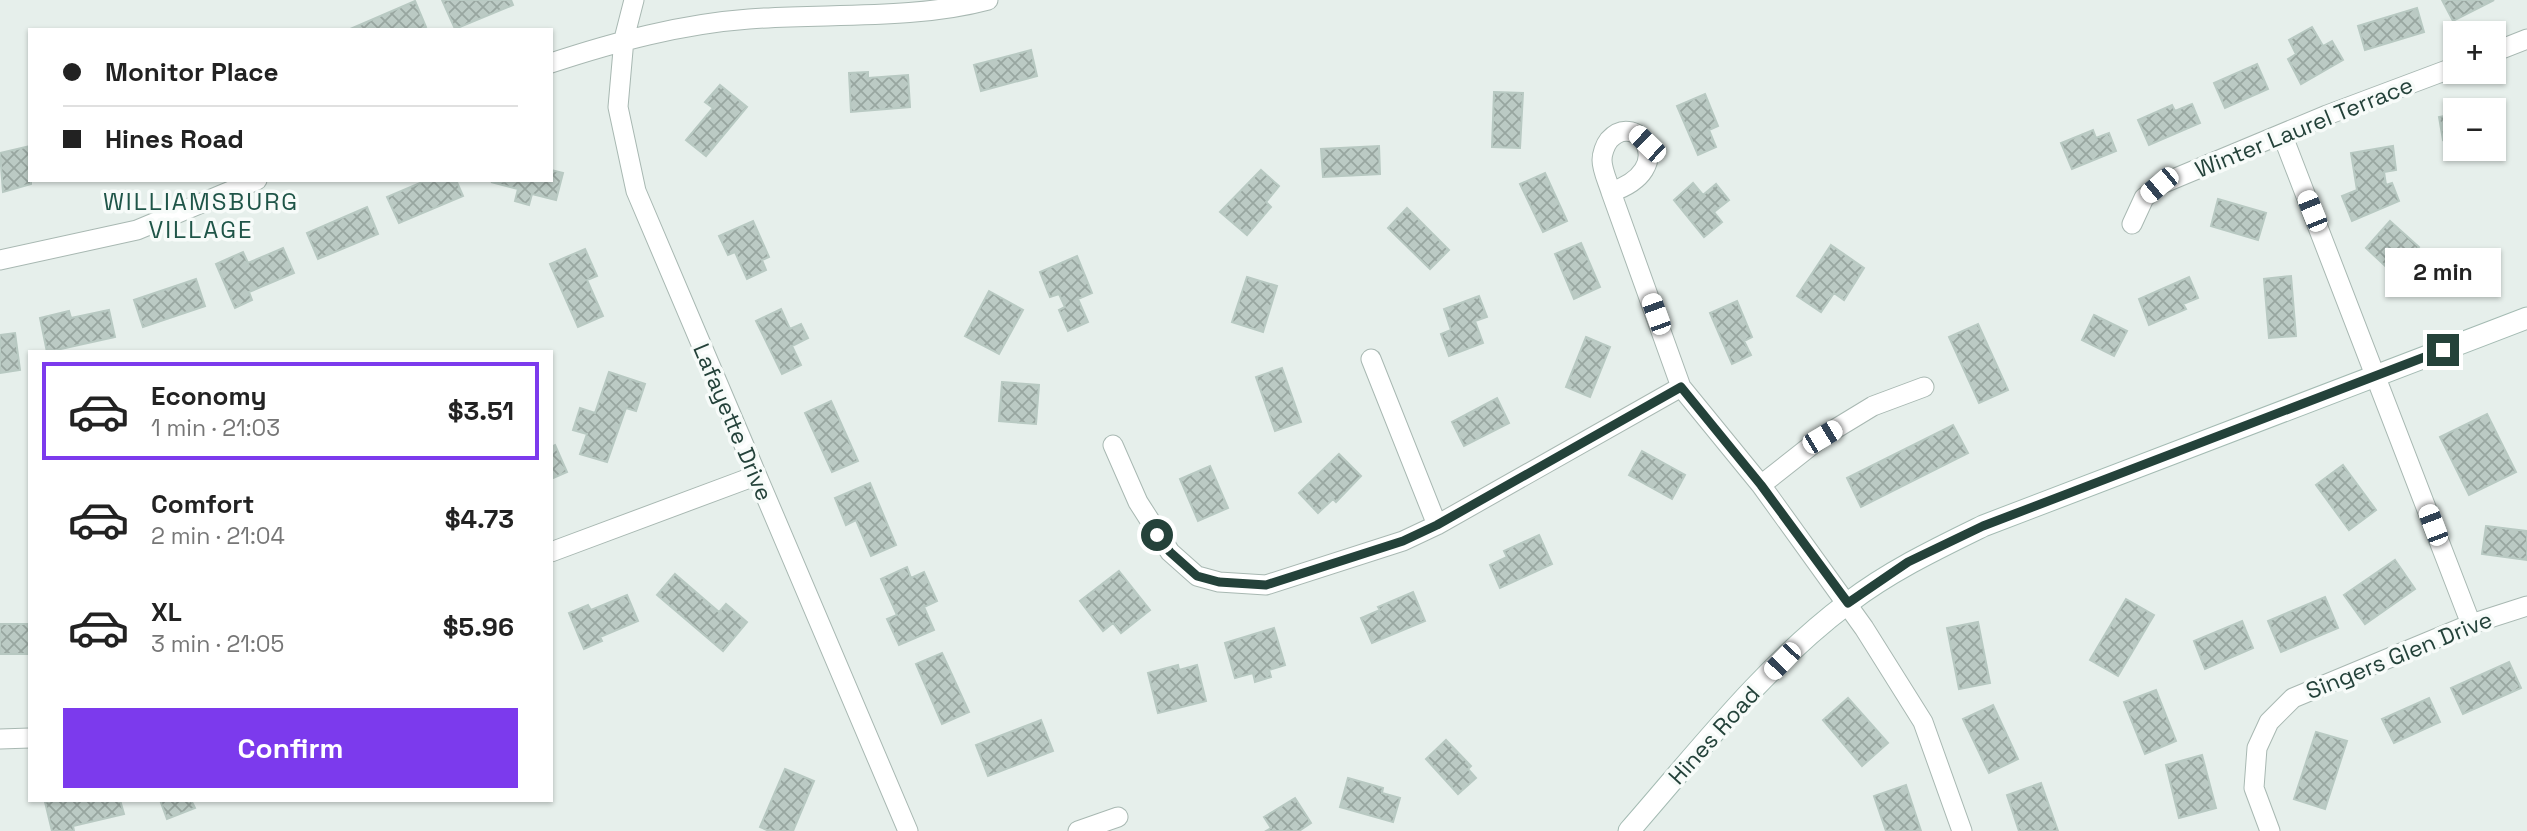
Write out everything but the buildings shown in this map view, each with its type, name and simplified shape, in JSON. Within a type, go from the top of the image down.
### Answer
[{"type":"street","name":"Lafayette Drive","points":[[634,0],[624,39],[618,107],[636,191],[908,831]]},
{"type":"street","points":[[553,62],[624,39],[746,19],[917,10],[988,0]]},
{"type":"street","points":[[2506,47],[2527,39]]},
{"type":"street","name":"Winter Laurel Terrace","points":[[2132,224],[2144,198],[2159,185],[2443,71]]},
{"type":"street","points":[[2282,134],[2471,624]]},
{"type":"street","points":[[0,260],[137,230],[252,182]]},
{"type":"street","points":[[1611,192],[1681,387],[1761,485],[1848,603],[1923,722],[1962,831]]},
{"type":"street","name":"Hines Road","points":[[1629,831],[1736,709],[1800,642],[1848,603],[1908,562],[1983,526],[2527,318]]},
{"type":"street","points":[[1371,359],[1437,525]]},
{"type":"street","points":[[1113,445],[1138,502],[1170,552],[1197,576],[1219,582],[1266,585],[1403,541],[1437,525],[1681,387]]},
{"type":"street","points":[[1761,485],[1822,437],[1863,412],[1924,387]]},
{"type":"street","points":[[553,551],[755,476]]},
{"type":"street","name":"Singers Glen Drive","points":[[2270,831],[2254,788],[2257,748],[2269,722],[2293,698],[2471,624],[2527,606]]},
{"type":"street","points":[[0,739],[28,738]]},
{"type":"street","points":[[1078,831],[1118,817]]},
{"type":"district","name":"WILLIAMSBURG VILLAGE","points":[[201,215]]},
{"type":"route","points":[[1157,535],[1170,552],[1197,576],[1219,582],[1266,585],[1403,541],[1437,525],[1681,387],[1761,485],[1848,603],[1908,562],[1983,526],[2443,350]]}]
